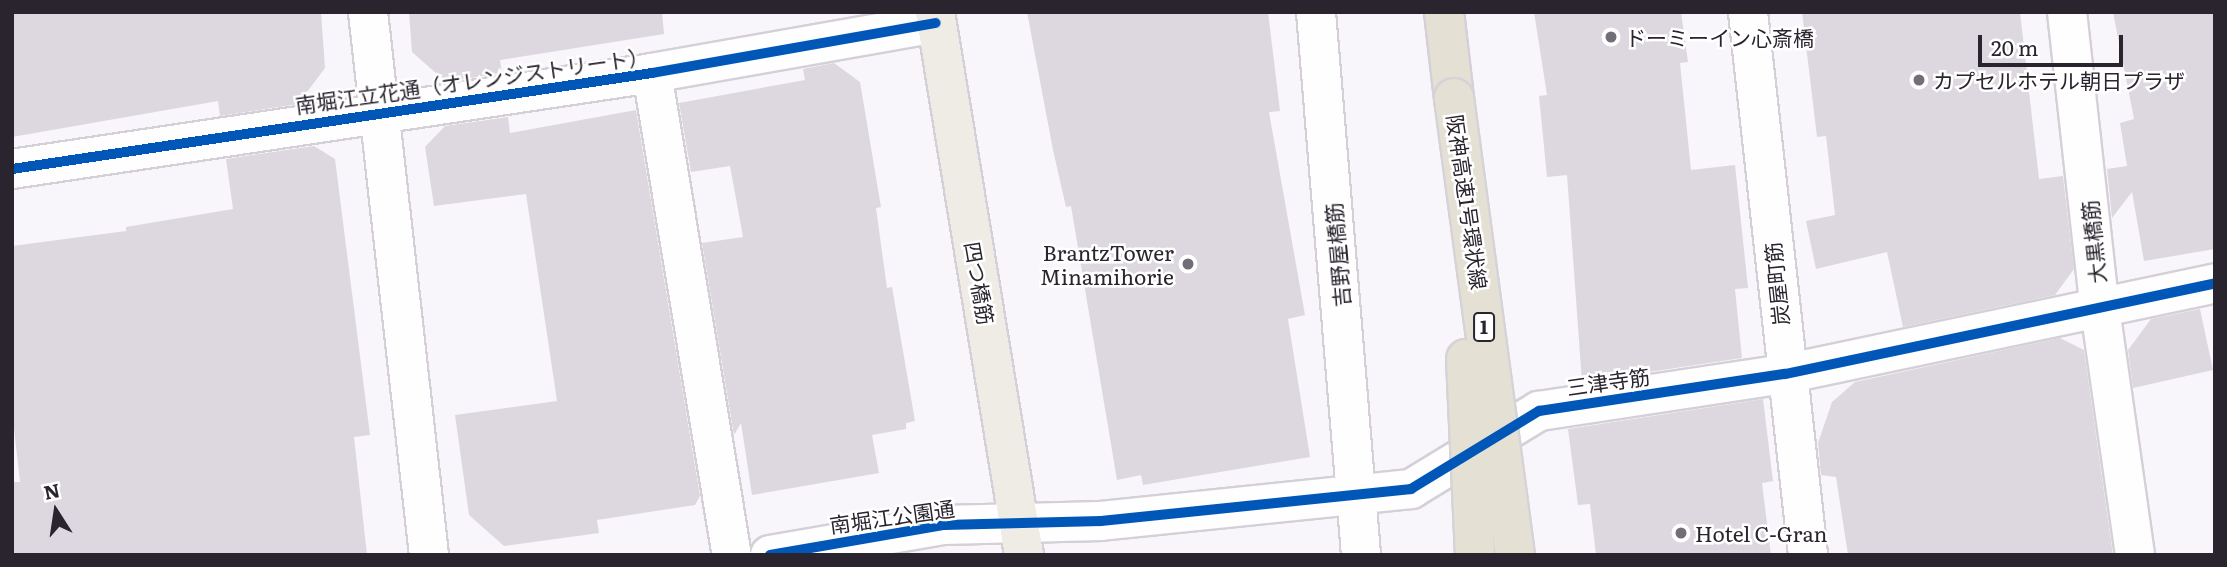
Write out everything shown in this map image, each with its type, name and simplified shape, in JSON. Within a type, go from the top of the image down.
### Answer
[{"type":"highway","name":"阪神高速1号環状線","points":[[1444,12],[1515,555]]},
{"type":"highway","name":"阪神高速1号環状線","points":[[1454,98],[1475,555]]},
{"type":"main road","name":"四つ橋筋","points":[[935,18],[1022,539]]},
{"type":"street","points":[[368,12],[429,555]]},
{"type":"street","name":"吉野屋橋筋","points":[[1316,12],[1361,555]]},
{"type":"street","name":"炭屋町筋","points":[[1748,12],[1785,374],[1808,555]]},
{"type":"street","name":"大黒橋筋","points":[[2067,12],[2100,309],[2135,555]]},
{"type":"street","name":"南堀江立花通（オレンジストリート）","points":[[12,169],[652,73],[935,18]]},
{"type":"street","points":[[652,73],[732,555]]},
{"type":"street","name":"三津寺筋","points":[[1022,539],[1101,521],[1358,497],[1411,489],[1539,411],[1785,374],[2215,283]]},
{"type":"street","name":"南堀江公園通","points":[[770,555],[944,525],[1022,539]]},
{"type":"building","points":[[12,12],[321,12],[325,68],[298,104],[220,116],[218,101],[12,137]]},
{"type":"building","points":[[409,12],[662,12],[664,34],[500,60],[502,73],[446,82],[412,52]]},
{"type":"building","name":"BrantzTower Minamihorie","points":[[1027,12],[1268,12],[1280,111],[1269,112],[1305,315],[1288,319],[1310,457],[1143,485],[1141,475],[1117,480],[1071,206],[1066,207],[1053,150]]},
{"type":"building","points":[[1534,12],[1681,12],[1688,62],[1680,63],[1691,170],[1735,165],[1748,288],[1735,289],[1742,358],[1582,382],[1567,175],[1547,177],[1539,96],[1547,95]]},
{"type":"building","points":[[1802,12],[2020,12],[2039,179],[2063,176],[2074,269],[2055,295],[1903,327],[1887,252],[1816,269],[1806,221],[1835,215],[1826,136],[1817,137]]},
{"type":"building","points":[[2113,12],[2215,12],[2215,249],[2144,261],[2132,192],[2112,218],[2107,169],[2127,166],[2120,123],[2134,119]]},
{"type":"building","points":[[834,63],[860,82],[881,207],[876,208],[887,288],[892,287],[915,421],[906,423],[906,429],[872,435],[879,473],[752,495],[741,423],[734,435],[702,243],[743,237],[730,166],[691,172],[679,103],[805,80],[803,69]]},
{"type":"building","points":[[636,110],[700,496],[695,505],[597,520],[599,533],[504,546],[469,515],[455,415],[557,401],[526,194],[434,206],[425,147],[445,126],[508,117],[510,133]]},
{"type":"building","points":[[314,146],[335,159],[370,435],[354,437],[367,555],[12,555],[12,482],[20,482],[12,411],[12,246],[126,231],[126,227],[233,209],[226,159]]},
{"type":"building","points":[[2200,309],[2213,370],[2133,388],[2128,350],[2151,319]]},
{"type":"building","points":[[2060,338],[2084,350],[2113,555],[1848,555],[1836,477],[1821,475],[1818,443],[1832,402],[1855,382]]},
{"type":"building","points":[[1763,399],[1773,481],[1762,483],[1771,555],[1596,555],[1590,504],[1578,505],[1568,429]]},
{"type":"cycle path","points":[[12,169],[652,73],[936,23]]},
{"type":"cycle path","points":[[770,555],[944,525],[1101,521],[1411,489],[1539,411],[1785,374],[2215,283]]},
{"type":"place","name":"ドーミーイン心斎橋","points":[[1611,37]]},
{"type":"place","name":"カプセルホテル朝日プラザ","points":[[1919,80]]},
{"type":"place","name":"BrantzTower Minamihorie","points":[[1188,264]]},
{"type":"place","name":"Hotel C-Gran","points":[[1681,533]]}]
